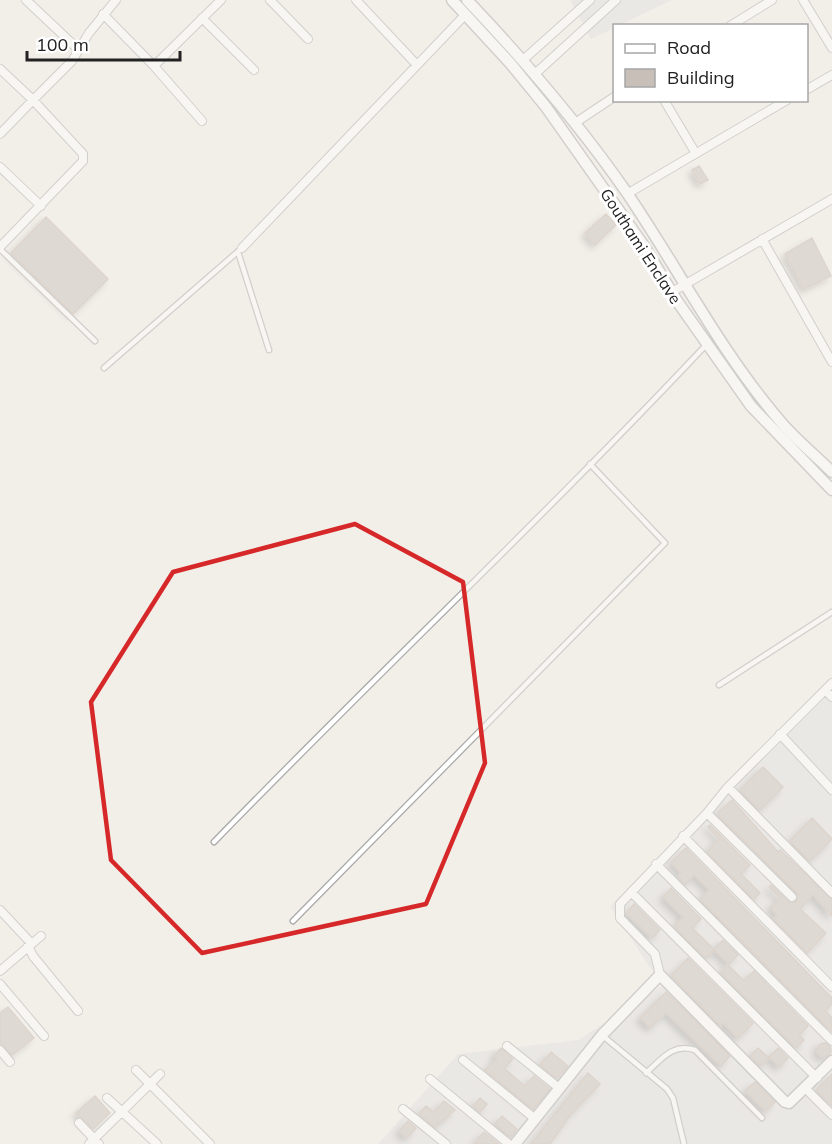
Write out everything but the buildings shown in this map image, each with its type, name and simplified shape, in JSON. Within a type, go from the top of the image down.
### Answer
[{"type":"street","points":[[26,0],[79,50]]},
{"type":"street","points":[[0,134],[79,50],[103,14],[116,0]]},
{"type":"street","points":[[154,66],[221,0]]},
{"type":"street","points":[[270,0],[308,39]]},
{"type":"street","points":[[356,0],[417,65]]},
{"type":"street","name":"Gouthami Enclave","points":[[452,0],[510,63],[546,107],[644,246],[672,292],[751,406],[832,490]]},
{"type":"street","name":"Gouthami Enclave","points":[[467,0],[536,73],[575,123],[627,194],[684,284],[780,421],[832,472]]},
{"type":"street","points":[[523,60],[590,0]]},
{"type":"street","points":[[536,73],[616,0]]},
{"type":"street","points":[[733,24],[772,0]]},
{"type":"street","points":[[803,0],[832,48]]},
{"type":"street","points":[[103,14],[154,66],[202,121]]},
{"type":"street","points":[[240,250],[465,15]]},
{"type":"street","points":[[202,18],[254,70]]},
{"type":"street","points":[[0,69],[83,153],[83,161],[0,248]]},
{"type":"street","points":[[808,89],[832,75]]},
{"type":"street","points":[[575,123],[613,98]]},
{"type":"street","points":[[665,102],[695,152]]},
{"type":"street","points":[[627,194],[783,102]]},
{"type":"street","points":[[0,167],[41,206]]},
{"type":"street","points":[[672,292],[832,199]]},
{"type":"street","points":[[762,239],[829,348],[832,362]]},
{"type":"street","points":[[830,690],[780,734],[656,864],[620,904],[620,918],[655,954],[660,975],[785,1102],[789,1103],[806,1089],[832,1062]]},
{"type":"street","points":[[780,734],[832,790]]},
{"type":"street","points":[[728,787],[832,893]]},
{"type":"street","points":[[707,813],[792,897]]},
{"type":"street","points":[[683,836],[832,987]]},
{"type":"street","points":[[656,864],[832,1041]]},
{"type":"street","points":[[631,892],[817,1078]]},
{"type":"street","points":[[0,910],[30,945],[33,956],[78,1011]]},
{"type":"street","points":[[0,971],[41,936]]},
{"type":"street","points":[[515,1144],[602,1035],[660,975]]},
{"type":"street","points":[[0,984],[44,1036]]},
{"type":"street","points":[[507,1046],[559,1088]]},
{"type":"street","points":[[0,1050],[10,1062]]},
{"type":"street","points":[[463,1060],[534,1118]]},
{"type":"street","points":[[136,1070],[210,1144]]},
{"type":"street","points":[[79,1123],[94,1142],[160,1074]]},
{"type":"street","points":[[430,1079],[509,1144]]},
{"type":"street","points":[[806,1089],[832,1115]]},
{"type":"street","points":[[107,1098],[157,1144]]},
{"type":"street","points":[[403,1109],[446,1144]]},
{"type":"lane","points":[[0,248],[95,341]]},
{"type":"lane","points":[[104,368],[240,250],[269,350]]},
{"type":"lane","points":[[214,842],[590,464],[707,343]]},
{"type":"lane","points":[[293,921],[665,543],[590,464]]},
{"type":"lane","points":[[719,685],[832,612]]},
{"type":"lane","points":[[602,1035],[667,1089],[673,1098],[684,1144]]},
{"type":"lane","points":[[646,1073],[672,1049],[683,1046],[695,1050],[762,1118]]},
{"type":"highlighted area","points":[[355,524],[463,582],[485,763],[426,904],[202,953],[111,860],[91,702],[173,572]]},
{"type":"shaded area","points":[[570,0],[672,0],[622,24],[613,24],[613,28],[591,39]]},
{"type":"shaded area","points":[[832,689],[832,1144],[378,1144],[458,1054],[578,1040],[662,986],[610,906]]}]
